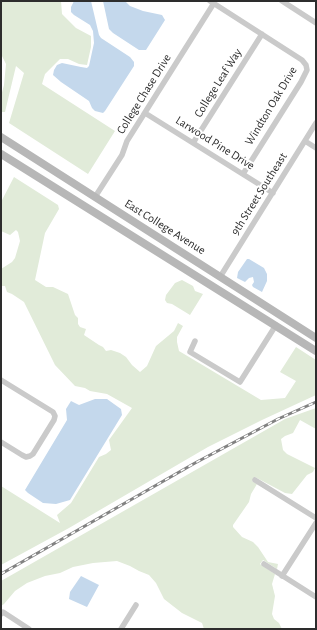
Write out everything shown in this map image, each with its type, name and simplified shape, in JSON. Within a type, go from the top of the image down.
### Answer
[{"type":"main road","name":"East College Avenue","points":[[1,137],[316,338]]},
{"type":"main road","name":"East College Avenue","points":[[1,154],[316,351]]},
{"type":"main road","points":[[164,256],[182,263],[206,278],[213,280],[220,276],[226,295]]},
{"type":"main road","points":[[223,286],[255,305],[268,307]]},
{"type":"street","points":[[282,1],[316,23]]},
{"type":"street","name":"Windton Oak Drive","points":[[212,2],[302,60],[306,65],[306,70],[301,82],[243,174]]},
{"type":"street","name":"College Chase Drive","points":[[95,197],[122,154],[126,141],[212,2]]},
{"type":"street","name":"College Leaf Way","points":[[193,143],[262,34]]},
{"type":"street","name":"Larwood Pine Drive","points":[[145,112],[273,193]]},
{"type":"street","name":"9th Street Southeast","points":[[220,276],[316,123]]},
{"type":"street","points":[[305,141],[316,148]]},
{"type":"street","points":[[195,341],[190,352],[240,382],[276,325]]},
{"type":"street","points":[[1,380],[53,412],[55,416],[33,454],[30,456],[26,457],[1,442]]},
{"type":"street","points":[[255,480],[316,518]]},
{"type":"street","points":[[282,576],[316,523]]},
{"type":"street","points":[[264,564],[316,597]]},
{"type":"street","points":[[121,629],[136,604]]},
{"type":"street","points":[[2,613],[29,629]]},
{"type":"green space","points":[[1,1],[61,1],[62,14],[76,28],[91,36],[91,47],[87,65],[79,64],[68,59],[60,59],[45,74],[42,84],[115,131],[88,174],[9,123],[24,73],[16,66],[5,112],[1,112],[1,96],[4,85],[6,64],[1,54]]},
{"type":"green space","points":[[14,177],[58,205],[59,209],[45,233],[35,280],[46,287],[53,287],[68,294],[75,315],[78,318],[78,324],[80,327],[86,329],[84,335],[103,347],[106,351],[111,350],[120,353],[126,357],[140,372],[147,366],[156,346],[174,331],[178,323],[183,326],[177,337],[179,351],[261,400],[285,398],[296,381],[280,372],[296,347],[316,360],[316,395],[208,447],[69,528],[1,565],[1,486],[60,523],[57,515],[71,503],[99,457],[111,450],[109,440],[132,408],[107,394],[90,391],[85,388],[75,386],[55,365],[24,302],[7,292],[5,286],[1,286],[1,269],[12,262],[15,258],[20,241],[16,230],[10,235],[1,231],[1,202]]},
{"type":"green space","points":[[182,280],[193,286],[195,291],[203,294],[190,315],[172,304],[167,303],[165,300],[166,295],[175,283]]},
{"type":"green space","points":[[316,408],[316,429],[300,420],[293,433],[281,439],[283,450],[287,454],[315,468],[313,472],[307,475],[292,494],[285,493],[255,477],[252,481],[257,484],[251,494],[249,502],[233,525],[242,537],[253,542],[258,547],[268,562],[278,564],[277,569],[263,560],[260,564],[275,574],[272,584],[275,596],[272,614],[282,629],[204,629],[202,623],[182,613],[164,599],[156,583],[149,575],[117,561],[93,563],[73,567],[60,573],[45,576],[27,583],[15,591],[1,606],[1,581],[285,419]]},
{"type":"water","points":[[74,1],[91,1],[101,38],[130,57],[134,62],[134,66],[103,113],[95,111],[89,101],[53,75],[57,65],[62,63],[87,68],[89,66],[94,43],[93,31],[90,25],[71,12],[71,7]]},
{"type":"water","points":[[103,1],[125,1],[130,6],[143,11],[162,15],[165,20],[146,50],[139,50],[109,29]]},
{"type":"water","points":[[247,259],[264,268],[267,274],[267,281],[262,292],[253,287],[253,277],[249,278],[245,282],[237,278],[238,272]]},
{"type":"water","points":[[95,399],[107,399],[121,409],[122,415],[70,500],[56,504],[43,503],[25,490],[67,420],[66,409],[71,401],[79,405]]},
{"type":"water","points":[[81,576],[99,585],[87,607],[69,599],[70,592]]},
{"type":"railway","points":[[1,574],[195,463],[278,419],[316,402]]}]
